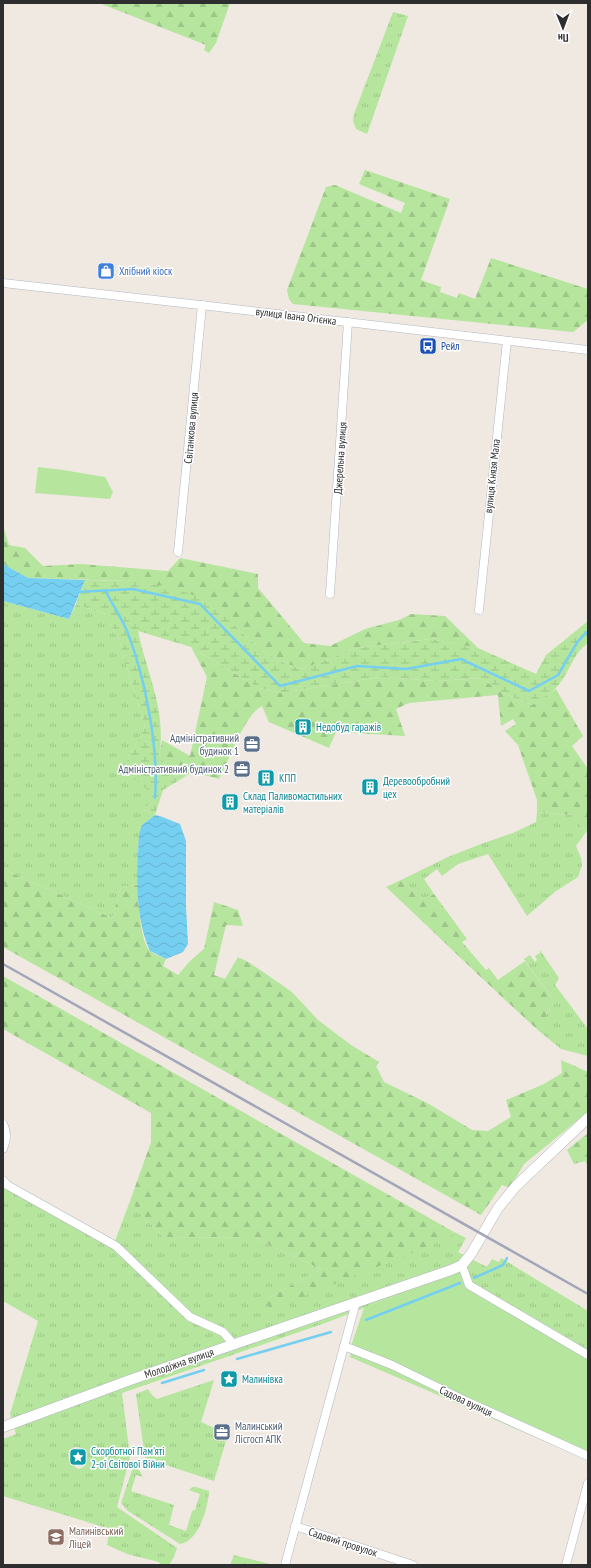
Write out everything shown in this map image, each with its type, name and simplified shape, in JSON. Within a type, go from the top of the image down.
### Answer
[{"type":"street","name":"вулиця Івана Огієнка","points":[[3,284],[202,305],[588,350]]},
{"type":"street","name":"Світанкова вулиця","points":[[178,552],[202,305]]},
{"type":"street","name":"Джерельна вулиця","points":[[330,594],[348,322]]},
{"type":"street","name":"вулиця Князя Мала","points":[[479,610],[507,341]]},
{"type":"street","points":[[588,1118],[516,1186],[498,1208],[480,1240],[462,1265],[469,1285],[588,1355]]},
{"type":"street","points":[[3,1124],[7,1139],[3,1149]]},
{"type":"street","points":[[3,1180],[7,1185],[116,1246],[190,1317],[223,1332],[230,1340],[232,1345]]},
{"type":"street","name":"Молодіжна вулиця","points":[[3,1428],[127,1381],[462,1265]]},
{"type":"street","points":[[285,1565],[356,1302]]},
{"type":"street","name":"Садова вулиця","points":[[344,1346],[392,1365],[468,1402],[588,1456]]},
{"type":"street","points":[[566,1565],[588,1483]]},
{"type":"street","name":"Садовий провулок","points":[[295,1526],[413,1565]]},
{"type":"green space","points":[[99,3],[230,3],[216,43],[209,53],[204,50],[206,45]]},
{"type":"green space","points":[[393,12],[408,16],[367,134],[356,129],[353,121],[354,114]]},
{"type":"green space","points":[[365,170],[450,199],[421,280],[441,287],[440,292],[457,298],[459,293],[475,299],[491,258],[588,289],[588,320],[573,332],[293,304],[289,299],[287,290],[326,187],[335,185],[401,213],[405,203],[359,184]]},
{"type":"green space","points":[[38,467],[105,477],[113,492],[110,499],[35,493]]},
{"type":"green space","points":[[4,529],[9,545],[25,548],[43,566],[81,564],[168,571],[180,558],[258,574],[258,588],[304,643],[330,646],[365,629],[399,620],[411,614],[445,616],[478,648],[429,639],[358,648],[302,669],[284,663],[265,652],[244,635],[131,581],[28,578],[3,564]]},
{"type":"green space","points":[[85,580],[131,581],[170,587],[210,601],[244,635],[265,652],[284,663],[302,669],[358,648],[430,639],[478,648],[536,674],[546,655],[588,621],[588,643],[578,653],[555,689],[532,705],[501,692],[481,678],[438,681],[379,677],[281,693],[259,688],[191,647],[138,631],[158,708],[161,739],[159,756],[178,781],[163,790],[155,815],[144,810],[153,795],[123,769],[145,726],[118,637],[104,614],[76,604]]},
{"type":"green space","points":[[3,601],[69,619],[76,604],[104,614],[118,637],[145,726],[123,769],[154,795],[144,810],[155,815],[142,825],[138,849],[138,885],[121,887],[112,918],[3,869]]},
{"type":"green space","points":[[191,647],[259,688],[281,693],[379,677],[438,681],[481,678],[501,692],[532,705],[556,689],[583,736],[572,746],[588,769],[588,831],[586,832],[572,815],[537,812],[537,800],[518,745],[505,731],[516,724],[513,719],[501,726],[498,695],[409,703],[396,709],[405,736],[336,732],[329,748],[269,722],[262,706],[255,711],[243,728],[219,779],[192,772],[178,781],[159,756],[162,740],[190,756],[207,677]]},
{"type":"green space","points":[[537,812],[572,815],[586,832],[576,846],[582,865],[578,877],[556,891],[527,916],[488,854],[458,864],[442,876],[437,869],[424,879],[434,894],[422,899],[401,880],[448,857],[513,833],[536,822]]},
{"type":"green space","points":[[3,869],[112,918],[121,887],[138,885],[140,919],[146,945],[152,953],[166,959],[163,966],[178,975],[190,961],[204,949],[214,902],[238,910],[243,926],[226,925],[214,975],[225,979],[238,957],[250,963],[292,992],[318,1020],[351,1045],[379,1062],[376,1066],[384,1082],[429,1104],[472,1130],[488,1131],[511,1117],[506,1100],[544,1084],[562,1073],[561,1060],[588,1072],[588,1112],[524,1164],[510,1188],[502,1185],[481,1215],[3,947]]},
{"type":"green space","points":[[401,880],[422,899],[434,894],[467,939],[462,942],[486,970],[489,968],[498,980],[525,961],[554,1001],[546,1016],[548,1026],[539,1031],[386,887]]},
{"type":"green space","points":[[540,950],[559,978],[555,985],[588,1029],[588,1056],[561,1049],[539,1031],[547,1026],[546,1016],[554,1001],[524,959],[530,955],[535,962],[537,960],[535,956],[540,953]]},
{"type":"green space","points":[[3,976],[454,1232],[449,1238],[272,1309],[263,1301],[321,1269],[252,1237],[164,1238],[130,1201],[151,1142],[151,1113],[3,1029]]},
{"type":"green space","points":[[588,1133],[588,1167],[585,1161],[574,1164],[567,1150]]},
{"type":"green space","points":[[3,1182],[115,1241],[130,1201],[164,1238],[252,1237],[321,1269],[263,1301],[449,1238],[454,1232],[466,1238],[458,1252],[487,1267],[492,1259],[499,1262],[501,1258],[588,1311],[588,1357],[478,1296],[452,1274],[328,1322],[122,1393],[130,1457],[117,1507],[177,1548],[169,1565],[161,1565],[159,1562],[127,1554],[107,1545],[110,1529],[3,1496],[3,1439],[16,1434],[10,1414],[38,1321],[3,1301]],"holes":[[[75,1447],[82,1448],[87,1453],[85,1466],[79,1469],[71,1464],[68,1453],[69,1450]]]},
{"type":"green space","points":[[453,1274],[478,1296],[588,1357],[588,1460],[350,1357],[352,1343],[364,1308]]},
{"type":"green space","points":[[214,1380],[201,1422],[228,1434],[214,1481],[145,1458],[136,1394],[148,1389],[157,1399]]},
{"type":"green space","points":[[138,1468],[143,1477],[136,1475],[131,1491],[174,1505],[169,1525],[186,1531],[192,1511],[195,1510],[200,1494],[189,1490],[192,1487],[196,1487],[209,1491],[207,1506],[201,1523],[187,1542],[180,1544],[128,1511],[121,1503],[132,1470]]},
{"type":"green space","points":[[234,1555],[274,1565],[230,1565]]},
{"type":"water","points":[[3,564],[28,578],[85,580],[69,619],[3,601]]},
{"type":"water","points":[[155,815],[180,824],[186,841],[186,907],[188,944],[183,952],[166,959],[150,951],[141,923],[139,908],[137,879],[139,834],[142,825]]},
{"type":"waterway","points":[[77,592],[133,589],[200,604],[280,686],[357,666],[406,669],[461,659],[529,691],[558,675],[578,641],[588,631]]},
{"type":"waterway","points":[[105,590],[127,631],[140,669],[153,735],[156,779],[155,798]]},
{"type":"waterway","points":[[474,1278],[503,1265],[507,1258]]},
{"type":"waterway","points":[[366,1320],[460,1283]]},
{"type":"waterway","points":[[237,1359],[331,1332]]},
{"type":"waterway","points":[[162,1383],[204,1370]]},
{"type":"railway","points":[[3,964],[588,1294]]},
{"type":"place","name":"Хлібний кіоск","points":[[106,271]]},
{"type":"place","name":"Рейл","points":[[428,346]]},
{"type":"place","name":"Недобуд гаражів","points":[[303,727]]},
{"type":"place","name":"Адміністративний будинок 1","points":[[252,744]]},
{"type":"place","name":"Адміністративний будинок 2","points":[[242,769]]},
{"type":"place","name":"КПП","points":[[266,778]]},
{"type":"place","name":"Деревообробний цех","points":[[370,787]]},
{"type":"place","name":"Склад Паливомастильних матеріалів","points":[[230,802]]},
{"type":"place","name":"Малинівка","points":[[229,1379]]},
{"type":"place","name":"Малинський Лісгосп АПК","points":[[222,1432]]},
{"type":"place","name":"Скорботної Пам'яті 2-ої Світової Війни","points":[[78,1457]]},
{"type":"place","name":"Малинівський Ліцей","points":[[56,1537]]}]
